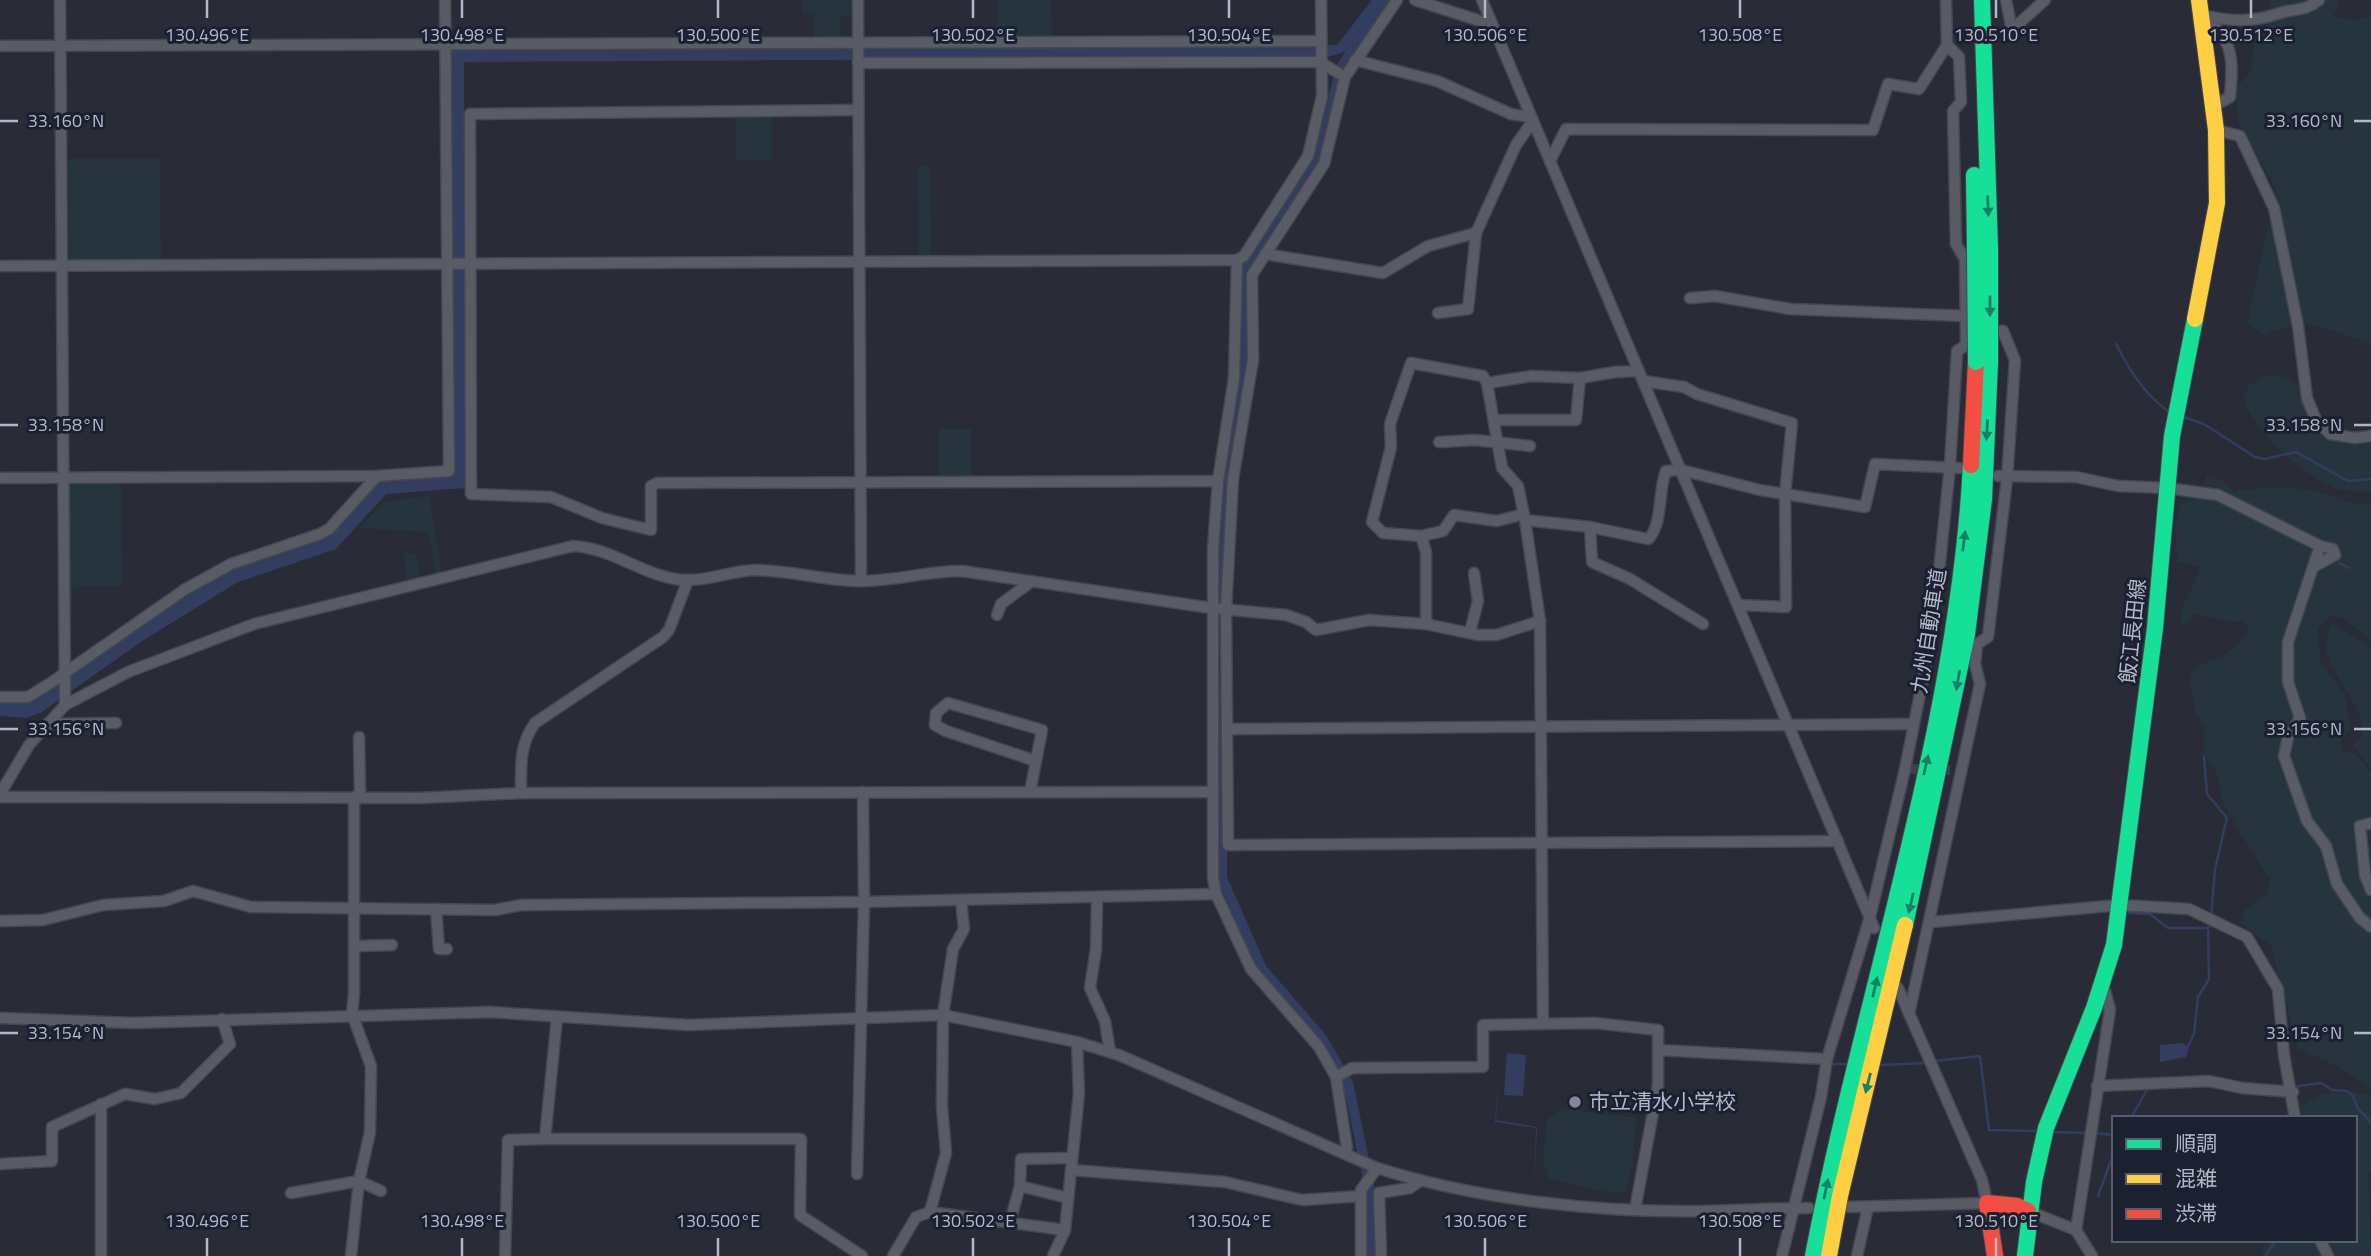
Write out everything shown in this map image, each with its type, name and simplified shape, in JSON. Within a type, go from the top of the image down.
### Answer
[{"type":"main road","name":"九州自動車道","points":[[1970,0],[1978,48]]},
{"type":"main road","name":"九州自動車道","points":[[1813,1256],[1947,743],[1967,634],[1984,499],[1983,248],[1978,48],[1982,0]]},
{"type":"main road","name":"飯江長田線","points":[[2025,1256],[2034,1169],[2052,1112],[2104,987],[2114,945],[2155,628],[2176,410],[2214,225],[2216,130],[2200,7]]},
{"type":"main road","name":"九州自動車道","points":[[1829,1256],[1854,1107]]},
{"type":"main road","points":[[1995,1256],[1987,1203],[2017,1206],[2028,1211]]},
{"type":"street","points":[[60,0],[64,702]]},
{"type":"street","points":[[0,478],[377,476],[449,471],[445,263],[445,0]]},
{"type":"street","points":[[858,0],[861,581]]},
{"type":"street","points":[[0,266],[1237,260],[1244,256],[1308,156],[1322,96],[1321,0]]},
{"type":"street","points":[[1397,0],[1345,77],[1324,164],[1252,275],[1252,368],[1233,480],[1226,610],[1228,845],[1838,841]]},
{"type":"street","points":[[1415,0],[1490,24]]},
{"type":"street","points":[[1482,0],[1874,928]]},
{"type":"street","points":[[1550,161],[1566,129],[1873,130],[1888,85],[1919,89],[1947,45],[1946,0]]},
{"type":"street","points":[[2006,0],[2007,18],[2011,25],[2016,26],[2045,0]]},
{"type":"street","points":[[2200,7],[2231,22],[2250,22],[2278,13],[2308,9],[2319,0]]},
{"type":"street","points":[[2200,7],[2231,50],[2230,97],[2214,107]]},
{"type":"street","points":[[0,46],[1321,41]]},
{"type":"street","points":[[1782,1256],[1827,1059],[1870,917],[1908,769],[1913,724],[1933,629],[1955,467],[1957,351],[1966,345],[1965,259],[1956,244],[1955,230],[1953,111],[1961,102],[1959,57],[1947,45]]},
{"type":"street","points":[[1355,60],[1437,81],[1511,114],[1531,119]]},
{"type":"street","points":[[858,63],[1320,62],[1345,77]]},
{"type":"street","points":[[858,110],[474,112],[468,118],[471,494],[551,497],[589,514],[651,530],[652,486],[657,483],[1218,481]]},
{"type":"street","points":[[1438,313],[1468,309],[1476,233],[1516,145],[1531,119]]},
{"type":"street","points":[[2216,130],[2240,136],[2274,208],[2298,326],[2307,398],[2316,420],[2330,434],[2355,438],[2371,436]]},
{"type":"street","points":[[1265,254],[1383,273],[1428,246],[1476,233]]},
{"type":"street","points":[[1237,260],[1234,378],[1218,481],[1211,608],[1212,792],[1216,894],[1251,970],[1319,1047],[1337,1077],[1347,1148]]},
{"type":"street","points":[[1690,298],[1715,296],[1790,309],[1965,316]]},
{"type":"street","points":[[1909,1014],[1931,922],[1980,684],[1975,664],[1977,645],[1988,637],[2015,360],[2003,331],[1966,331]]},
{"type":"street","points":[[1543,1022],[1540,621],[1525,517],[1518,486],[1502,468],[1488,383],[1483,376],[1429,364],[1411,363],[1407,368],[1391,424],[1391,447],[1372,522],[1383,533],[1421,536],[1443,531],[1454,515],[1497,520],[1525,517],[1590,527],[1640,539],[1651,538],[1665,471],[1681,470],[1785,494],[1865,507],[1875,464],[1955,467]]},
{"type":"street","points":[[1488,383],[1532,376],[1580,378],[1615,372],[1684,387],[1697,394],[1792,423],[1785,494],[1786,607],[1738,606]]},
{"type":"street","points":[[1494,420],[1576,420],[1580,378]]},
{"type":"street","points":[[1439,442],[1461,440],[1530,446]]},
{"type":"street","points":[[0,697],[28,697],[184,590],[231,564],[329,529],[377,476]]},
{"type":"street","points":[[2002,477],[2076,477],[2118,486],[2167,488],[2218,495],[2320,546],[2333,549],[2335,555],[2313,567]]},
{"type":"street","points":[[1590,527],[1592,562],[1630,579],[1703,624]]},
{"type":"street","points":[[1421,536],[1426,552],[1426,624]]},
{"type":"street","points":[[1212,792],[521,793],[357,797],[0,795],[29,745],[64,702],[139,667],[254,624],[573,546],[594,547],[670,579],[688,580],[761,570],[861,581],[952,571],[1226,610],[1286,615],[1306,622],[1316,630],[1369,621],[1426,624],[1496,635],[1540,621]]},
{"type":"street","points":[[2320,546],[2288,642],[2288,682],[2300,718],[2288,737],[2284,756],[2307,821],[2326,846],[2337,884],[2360,918],[2371,927]]},
{"type":"street","points":[[1470,632],[1478,601],[1474,573]]},
{"type":"street","points":[[521,793],[521,749],[535,723],[650,649],[663,637],[669,630],[688,580]]},
{"type":"street","points":[[997,615],[1001,604],[1032,581]]},
{"type":"street","points":[[1030,792],[1037,761],[1042,730],[948,703],[936,713],[935,725],[946,731],[1037,761]]},
{"type":"street","points":[[47,724],[116,723]]},
{"type":"street","points":[[1228,729],[1913,724]]},
{"type":"street","points":[[351,1256],[359,1181],[370,1132],[372,1066],[352,1014],[359,737]]},
{"type":"street","points":[[1950,770],[1963,770]]},
{"type":"street","points":[[857,1174],[864,902],[863,792]]},
{"type":"street","points":[[2371,823],[2360,826],[2365,875],[2371,890]]},
{"type":"street","points":[[0,921],[43,920],[103,905],[164,901],[193,891],[251,908],[495,910],[521,905],[864,902],[1216,894]]},
{"type":"street","points":[[1097,897],[1096,949],[1090,988],[1105,1021],[1110,1052]]},
{"type":"street","points":[[930,1212],[946,1153],[942,1106],[943,1015],[953,949],[964,929],[961,900]]},
{"type":"street","points":[[1931,922],[2119,905],[2189,909],[2247,937],[2278,989],[2284,1055],[2293,1092],[2295,1116]]},
{"type":"street","points":[[436,909],[439,949],[447,949]]},
{"type":"street","points":[[354,946],[392,945]]},
{"type":"street","points":[[2076,1230],[2110,1010],[2104,987]]},
{"type":"street","points":[[1849,1207],[1987,1203],[1982,1180],[1898,988]]},
{"type":"street","points":[[0,1018],[104,1023],[489,1012],[688,1025],[859,1016],[943,1015],[1077,1042],[1110,1052],[1375,1171],[1420,1181],[1590,1207],[1635,1210],[1809,1208]]},
{"type":"street","points":[[545,1139],[557,1017]]},
{"type":"street","points":[[0,1164],[52,1161],[52,1127],[125,1094],[155,1099],[181,1093],[230,1044],[222,1019]]},
{"type":"street","points":[[1337,1077],[1349,1069],[1483,1067],[1483,1025],[1595,1023],[1658,1030],[1658,1085],[1635,1210]]},
{"type":"street","points":[[1053,1256],[1065,1230],[1079,1093],[1077,1042]]},
{"type":"street","points":[[1658,1050],[1827,1059]]},
{"type":"street","points":[[2097,1086],[2209,1081],[2242,1088],[2293,1092]]},
{"type":"street","points":[[101,1104],[101,1256]]},
{"type":"street","points":[[505,1256],[508,1140],[545,1139],[801,1139],[800,1215],[862,1256]]},
{"type":"street","points":[[1010,1222],[1020,1186],[1021,1159],[1072,1158]]},
{"type":"street","points":[[1071,1170],[1225,1182],[1303,1199],[1363,1191]]},
{"type":"street","points":[[1361,1256],[1363,1191],[1375,1171]]},
{"type":"street","points":[[291,1193],[359,1181],[381,1191]]},
{"type":"street","points":[[1381,1256],[1379,1193],[1410,1188],[1420,1181]]},
{"type":"street","points":[[1020,1186],[1068,1198]]},
{"type":"street","points":[[1857,1256],[1868,1207]]},
{"type":"street","points":[[2028,1211],[2076,1230],[2092,1256]]},
{"type":"street","points":[[893,1256],[916,1217],[930,1212],[1065,1230]]},
{"type":"shaded area","points":[[802,0],[854,0],[855,16],[840,16],[840,39],[814,39],[814,14],[802,13]]},
{"type":"shaded area","points":[[998,0],[1051,0],[1052,39],[998,39]]},
{"type":"shaded area","points":[[2270,0],[2339,0],[2338,9],[2332,17],[2355,20],[2371,16],[2371,344],[2331,330],[2306,325],[2279,329],[2264,335],[2247,324],[2276,189],[2239,124],[2235,89],[2251,72],[2255,35],[2267,29]]},
{"type":"shaded area","points":[[736,115],[772,115],[772,160],[736,160]]},
{"type":"shaded area","points":[[68,159],[160,159],[161,261],[69,262]]},
{"type":"shaded area","points":[[918,166],[930,166],[931,257],[919,257]]},
{"type":"shaded area","points":[[2283,376],[2297,384],[2320,430],[2331,438],[2347,443],[2371,442],[2371,492],[2334,488],[2307,472],[2268,438],[2249,412],[2243,398],[2249,385],[2264,377]]},
{"type":"shaded area","points":[[939,429],[971,429],[971,476],[939,476]]},
{"type":"shaded area","points":[[2207,475],[2223,481],[2233,492],[2289,488],[2312,490],[2351,502],[2371,503],[2371,639],[2342,618],[2330,615],[2318,629],[2320,662],[2344,693],[2351,728],[2340,742],[2342,750],[2355,753],[2371,772],[2371,1087],[2335,1065],[2298,1048],[2271,946],[2240,923],[2246,909],[2267,894],[2270,880],[2229,815],[2221,797],[2218,775],[2204,753],[2204,726],[2196,713],[2189,681],[2194,668],[2232,649],[2249,629],[2244,621],[2225,621],[2194,613],[2185,627],[2181,625],[2182,609],[2201,567],[2177,561],[2175,522],[2180,505],[2198,497]]},
{"type":"shaded area","points":[[70,482],[121,482],[122,586],[73,587],[70,633]]},
{"type":"shaded area","points":[[432,495],[430,500],[442,576],[437,577],[428,532],[360,528],[384,502]]},
{"type":"shaded area","points":[[404,552],[417,556],[420,580],[407,583]]},
{"type":"shaded area","points":[[2332,624],[2371,647],[2371,768],[2353,745],[2363,736],[2359,715],[2333,668],[2326,647]]},
{"type":"shaded area","points":[[2356,1092],[2371,1095],[2371,1171],[2368,1171],[2371,1256],[2266,1256],[2261,1252],[2267,1242],[2357,1242],[2357,1116],[2299,1116],[2302,1105],[2324,1094]]},
{"type":"shaded area","points":[[1563,1109],[1636,1118],[1632,1169],[1625,1192],[1600,1191],[1550,1179],[1543,1162],[1547,1120]]},
{"type":"water","points":[[1372,0],[1394,0],[1362,45],[1355,41],[1347,51],[1328,57],[464,62],[465,488],[386,494],[336,549],[238,582],[142,641],[42,712],[26,718],[0,716],[0,702],[20,703],[32,699],[149,619],[234,568],[329,536],[379,480],[452,476],[450,48],[1337,45]]},
{"type":"water","points":[[2182,1043],[2189,1047],[2186,1057],[2160,1062],[2160,1045]]},
{"type":"water","points":[[1507,1053],[1526,1055],[1523,1096],[1504,1095]]},
{"type":"water","points":[[1499,1068],[1496,1120],[1537,1127],[1534,1191],[1536,1128],[1495,1122]]},
{"type":"waterway","points":[[1221,612],[1227,478],[1245,369],[1246,270],[1317,163],[1341,68],[1363,33]]},
{"type":"waterway","points":[[2116,344],[2139,382],[2171,413]]},
{"type":"waterway","points":[[2181,416],[2204,424],[2255,457],[2265,459],[2296,452],[2348,481],[2371,479]]},
{"type":"waterway","points":[[2339,563],[2349,568]]},
{"type":"waterway","points":[[1222,690],[1222,878],[1262,969],[1322,1038],[1348,1083],[1371,1193],[1371,1256]]},
{"type":"waterway","points":[[2204,756],[2207,794],[2227,818],[2215,869],[2211,918]]},
{"type":"waterway","points":[[2129,913],[2150,914],[2168,928],[2208,928],[2209,924]]},
{"type":"waterway","points":[[2188,1046],[2194,1034],[2198,997],[2209,979],[2208,928]]},
{"type":"waterway","points":[[1935,1061],[1980,1056],[1989,1130],[2037,1131]]},
{"type":"waterway","points":[[1879,1065],[1928,1063]]},
{"type":"waterway","points":[[1830,1064],[1848,1064]]},
{"type":"waterway","points":[[2291,1087],[2321,1083],[2332,1090],[2347,1091],[2353,1096],[2358,1109],[2371,1122]]},
{"type":"waterway","points":[[2132,1116],[2148,1088]]},
{"type":"waterway","points":[[2051,1132],[2086,1133]]},
{"type":"waterway","points":[[2093,1133],[2112,1135]]},
{"type":"waterway","points":[[2098,1196],[2112,1158]]},
{"type":"waterway","points":[[2265,1256],[2275,1242]]},
{"type":"tunnel","points":[[1911,769],[1950,770]]},
{"type":"traffic: fast","points":[[1982,0],[1990,249]]},
{"type":"traffic: fast","points":[[1974,175],[1975,247]]},
{"type":"traffic: fast","points":[[1975,247],[1976,362]]},
{"type":"traffic: fast","points":[[1990,249],[1990,362]]},
{"type":"traffic: fast","points":[[2025,1256],[2034,1182],[2046,1128],[2094,1008],[2114,945],[2155,628],[2172,436],[2195,319]]},
{"type":"traffic: fast","points":[[1905,925],[1967,634],[1984,499],[1990,362]]},
{"type":"traffic: fast","points":[[1813,1256],[1928,764],[1962,565],[1971,465]]},
{"type":"traffic: slow","points":[[2195,319],[2217,203],[2216,130],[2199,0]]},
{"type":"traffic: slow","points":[[1829,1256],[1840,1196],[1905,925]]},
{"type":"traffic: jam","points":[[1971,465],[1976,362]]},
{"type":"traffic: jam","points":[[1995,1256],[1987,1203],[2017,1206],[2028,1211]]},
{"type":"place","name":"市立清水小学校","points":[[1575,1102]]}]
